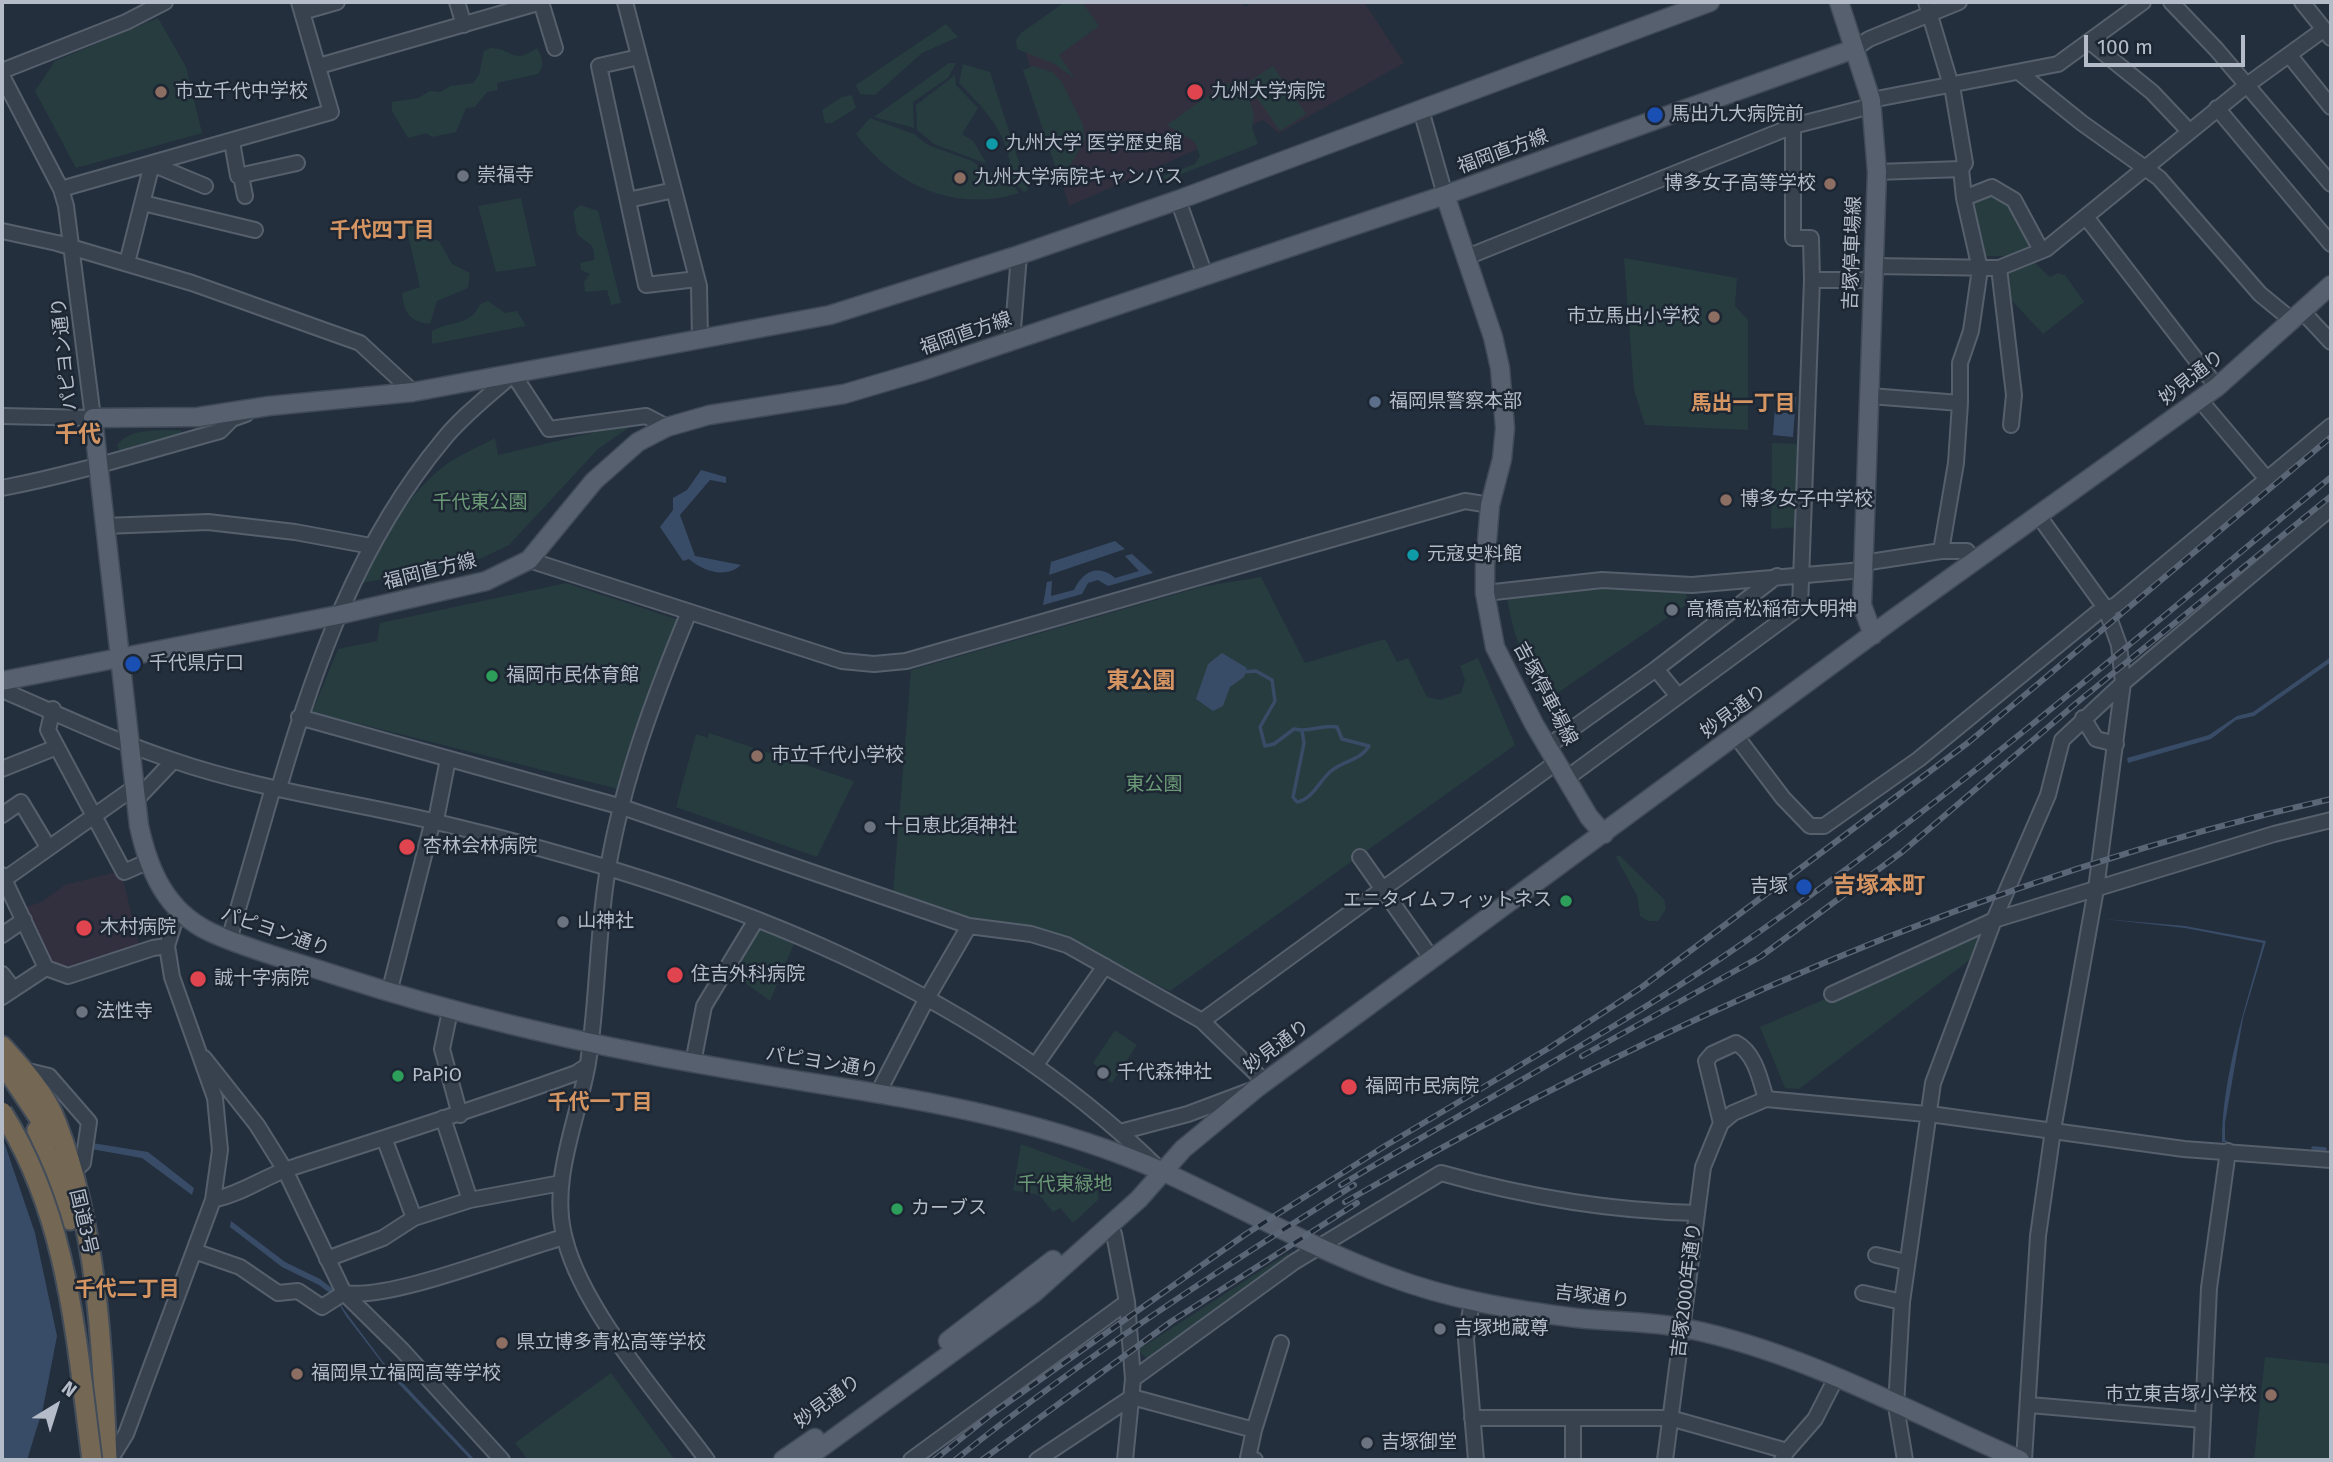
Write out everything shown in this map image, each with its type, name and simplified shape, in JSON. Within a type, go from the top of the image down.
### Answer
[{"type":"highway","name":"国道3号","points":[[2,1046],[10,1072],[57,1123],[72,1173],[97,1294],[106,1460]]},
{"type":"highway","points":[[10,1072],[44,1125],[59,1161],[68,1197],[87,1305],[106,1460]]},
{"type":"highway","name":"国道3号","points":[[2,1112],[41,1182],[62,1243],[84,1460]]},
{"type":"highway","points":[[2,1112],[43,1202],[58,1254],[91,1460]]},
{"type":"main road","points":[[93,418],[198,417],[269,406],[413,392],[830,315],[1019,255],[1178,200],[1707,2]]},
{"type":"main road","name":"吉塚停車場線","points":[[1839,2],[1871,103],[1877,172],[1862,605],[1873,635]]},
{"type":"main road","name":"福岡直方線","points":[[2,681],[338,615],[486,580],[529,560],[594,481],[638,442],[667,427],[709,415],[844,394],[1012,341],[1445,195],[1854,49]]},
{"type":"main road","name":"吉塚停車場線","points":[[1445,195],[1493,337],[1500,368],[1505,428],[1502,459],[1490,505],[1485,593],[1495,647],[1589,817],[1604,834]]},
{"type":"main road","name":"妙見通り","points":[[783,1460],[1026,1284],[1127,1195],[1161,1171],[1262,1085],[1873,635],[2200,400],[2298,317],[2331,285]]},
{"type":"main road","name":"パピヨン通り","points":[[93,418],[135,794],[147,862],[161,890],[178,911],[204,930],[450,1011],[591,1044],[877,1093],[1069,1135],[1161,1171]]},
{"type":"main road","name":"妙見通り","points":[[804,1460],[1034,1293],[1139,1199],[1161,1171]]},
{"type":"main road","name":"吉塚通り","points":[[1161,1171],[1318,1247],[1390,1277],[1472,1301],[1576,1317],[1684,1328],[1756,1346],[1836,1378],[2022,1460]]},
{"type":"street","points":[[2,71],[143,7],[165,2]]},
{"type":"street","points":[[61,189],[331,112],[301,7],[337,2]]},
{"type":"street","points":[[457,2],[464,25]]},
{"type":"street","points":[[319,66],[541,2],[555,48]]},
{"type":"street","points":[[625,2],[697,279],[700,340]]},
{"type":"street","points":[[1854,49],[1928,7],[1959,2]]},
{"type":"street","points":[[1467,257],[1793,126],[1871,103],[2058,64],[2143,2]]},
{"type":"street","points":[[2171,2],[2247,85],[2331,184]]},
{"type":"street","points":[[1812,280],[1863,279],[1874,274],[1999,268],[2046,249],[2247,85],[2327,34],[2302,2]]},
{"type":"street","points":[[1928,7],[1950,86],[1965,163],[1961,169],[1964,198],[1980,269],[1970,331],[1960,363],[1956,463],[1941,551]]},
{"type":"street","points":[[2090,43],[2152,92],[2189,131]]},
{"type":"street","points":[[2290,56],[2331,107]]},
{"type":"street","points":[[639,57],[599,66],[646,285],[697,279]]},
{"type":"street","points":[[2020,72],[2159,178],[2260,294],[2298,317],[2331,342]]},
{"type":"street","name":"パピヨン通り","points":[[2,76],[61,189],[74,248],[93,418]]},
{"type":"street","points":[[2217,108],[2331,244]]},
{"type":"street","points":[[1421,110],[1445,195]]},
{"type":"street","points":[[1567,778],[1800,607],[1812,280],[1811,238],[1793,238],[1793,126]]},
{"type":"street","points":[[232,142],[237,176],[297,163]]},
{"type":"street","points":[[152,164],[205,186]]},
{"type":"street","points":[[127,263],[152,164]]},
{"type":"street","points":[[1877,172],[1961,169]]},
{"type":"street","points":[[241,176],[245,196]]},
{"type":"street","points":[[1964,198],[1992,187],[2014,200],[2041,250]]},
{"type":"street","points":[[628,200],[674,190]]},
{"type":"street","points":[[1178,200],[1205,275]]},
{"type":"street","points":[[142,203],[255,230]]},
{"type":"street","points":[[2086,217],[2217,387]]},
{"type":"street","points":[[2,231],[74,248],[192,283],[360,343],[413,392]]},
{"type":"street","points":[[1012,341],[1019,255]]},
{"type":"street","points":[[1999,268],[2014,394],[2011,425]]},
{"type":"street","points":[[229,940],[299,718],[338,615],[371,545],[412,481],[444,438],[513,374],[549,429],[646,416],[667,427]]},
{"type":"street","points":[[1870,396],[1960,403]]},
{"type":"street","points":[[2200,400],[2266,478]]},
{"type":"street","points":[[2,488],[98,468],[115,459],[220,431],[232,419],[269,406]]},
{"type":"street","points":[[2,416],[93,418]]},
{"type":"street","points":[[1736,736],[1796,813],[1810,826],[1825,826],[1919,760],[2096,613],[2116,605],[2331,426]]},
{"type":"street","points":[[529,560],[842,661],[874,664],[906,660],[1465,501],[1490,505]]},
{"type":"street","points":[[1905,1460],[1896,1406],[1902,1302],[1928,1114],[1940,1059],[1994,920],[2048,794],[2062,740],[2123,683],[2329,513]]},
{"type":"street","points":[[2022,1460],[2030,1405],[2038,1236],[2053,1130],[2096,889],[2123,683],[2119,645],[2106,609],[2038,515]]},
{"type":"street","points":[[104,526],[208,522],[295,532],[371,545]]},
{"type":"street","points":[[1485,593],[1602,580],[1692,585],[1863,567],[1941,551],[1967,551],[1975,561]]},
{"type":"street","points":[[1548,746],[1656,669],[1777,576]]},
{"type":"street","points":[[689,612],[656,691],[622,807],[608,869],[591,1044],[561,1183],[564,1237],[578,1278],[602,1317],[707,1460]]},
{"type":"street","points":[[1656,669],[1678,696]]},
{"type":"street","points":[[2,690],[173,761],[276,788],[434,822],[608,869],[720,905],[882,974],[985,1031],[1121,1132],[1161,1171]]},
{"type":"street","points":[[53,709],[48,730],[124,872],[147,862]]},
{"type":"street","points":[[299,718],[622,807],[969,926],[1031,934],[1067,945],[1171,1001],[1202,1021],[1262,1085],[1188,1114],[1121,1132]]},
{"type":"street","points":[[2083,718],[2096,739],[2116,744]]},
{"type":"street","points":[[2,769],[57,747]]},
{"type":"street","points":[[389,993],[448,760]]},
{"type":"street","points":[[167,946],[153,948],[68,976],[46,968],[3,878],[93,815],[135,794],[173,761]]},
{"type":"street","points":[[1202,1021],[1384,891],[1557,762]]},
{"type":"street","points":[[2,814],[21,802],[48,847]]},
{"type":"street","points":[[1832,994],[1994,920],[2274,834],[2331,820]]},
{"type":"street","points":[[1360,857],[1432,959]]},
{"type":"street","points":[[106,1460],[126,1434],[213,1200],[220,1150],[215,1098],[172,977],[167,946],[178,911]]},
{"type":"street","points":[[2,935],[24,920]]},
{"type":"street","points":[[693,1063],[704,1006],[756,920]]},
{"type":"street","points":[[877,1093],[969,926]]},
{"type":"street","points":[[1035,1066],[1105,966]]},
{"type":"street","points":[[2,974],[7,992],[46,968]]},
{"type":"street","points":[[450,1011],[442,1049],[460,1115]]},
{"type":"street","points":[[1766,1099],[1746,1048],[1736,1043],[1712,1054],[1706,1061],[1721,1123],[1733,1113],[1766,1099],[1928,1114],[2184,1149],[2331,1160]]},
{"type":"street","points":[[198,1051],[257,1125],[285,1170],[344,1293],[402,1350],[502,1460]]},
{"type":"street","points":[[213,1200],[238,1195],[285,1170],[443,1118],[460,1115],[576,1073],[587,1066]]},
{"type":"street","points":[[10,1072],[49,1076],[89,1122],[83,1163],[72,1173]]},
{"type":"street","points":[[443,1118],[470,1200]]},
{"type":"street","name":"吉塚2000年通り","points":[[1665,1460],[1703,1167],[1721,1123]]},
{"type":"street","points":[[384,1138],[414,1218]]},
{"type":"street","points":[[2201,1460],[2209,1288],[2228,1151]]},
{"type":"street","points":[[1133,1379],[1318,1247],[1441,1173],[1535,1198],[1615,1209],[1697,1213]]},
{"type":"street","points":[[327,1259],[383,1238],[414,1218],[470,1200],[561,1183]]},
{"type":"street","points":[[1106,1229],[1114,1234],[1127,1302],[1133,1379],[1125,1460]]},
{"type":"street","points":[[194,1251],[240,1267],[278,1293],[298,1291],[322,1307],[344,1293],[360,1296],[408,1284],[564,1237]]},
{"type":"street","points":[[1876,1255],[1906,1262]]},
{"type":"street","points":[[1863,1293],[1902,1302]]},
{"type":"street","points":[[1472,1301],[1466,1339],[1476,1460]]},
{"type":"street","points":[[911,1460],[1127,1302]]},
{"type":"street","points":[[1255,1460],[1248,1458],[1254,1430],[1281,1343]]},
{"type":"street","points":[[1472,1418],[1670,1418],[1784,1455],[1815,1419],[1836,1378]]},
{"type":"street","points":[[1037,1460],[1132,1396],[1254,1430]]},
{"type":"street","points":[[2030,1405],[2203,1420]]},
{"type":"street","points":[[1573,1418],[1573,1460]]},
{"type":"shaded area","name":"九州大学病院","points":[[1086,2],[1241,2],[1245,7],[1253,2],[1364,2],[1404,63],[1279,133],[1263,120],[1069,206],[1024,46]]},
{"type":"shaded area","name":"木村病院","points":[[121,871],[140,950],[69,974],[48,965],[23,908],[42,902],[65,885]]},
{"type":"green space","points":[[1065,2],[1082,2],[1099,26],[1059,55],[1075,79],[1055,64],[1017,49],[1016,40],[1021,33]]},
{"type":"green space","points":[[158,18],[186,67],[202,133],[76,168],[35,91],[55,61]]},
{"type":"green space","points":[[946,24],[958,37],[922,53],[875,95],[860,94],[856,85]]},
{"type":"green space","points":[[491,48],[518,56],[537,48],[542,68],[538,74],[497,83],[498,90],[487,92],[475,107],[466,108],[456,132],[432,137],[426,133],[408,138],[392,111],[392,102],[418,98],[430,91],[440,92],[451,86],[473,83],[479,75],[484,51]]},
{"type":"green space","points":[[949,63],[956,63],[948,78],[913,102],[914,128],[874,117]]},
{"type":"green space","points":[[963,64],[990,72],[1028,190],[1024,192],[1004,172],[1010,162],[997,128],[959,83]]},
{"type":"green space","points":[[1033,66],[1052,72],[1062,82],[1083,125],[1085,139],[1071,164],[1058,175],[1023,70]]},
{"type":"green space","points":[[1273,66],[1306,114],[1280,131],[1247,83]]},
{"type":"green space","points":[[955,75],[956,85],[978,108],[962,134],[973,141],[987,164],[934,144],[917,130],[916,105]]},
{"type":"green space","points":[[1226,83],[1246,91],[1254,114],[1252,128],[1258,144],[1164,181],[1163,176],[1195,164],[1200,156],[1195,142],[1167,125]]},
{"type":"green space","points":[[852,95],[856,108],[832,123],[825,123],[822,110],[842,97]]},
{"type":"green space","points":[[870,118],[914,134],[928,145],[972,161],[986,172],[998,174],[1013,184],[1019,193],[972,200],[950,197],[908,181],[889,168],[856,134]]},
{"type":"green space","points":[[1993,190],[2012,201],[2035,246],[2011,256],[1983,256],[1970,206]]},
{"type":"green space","points":[[521,198],[536,266],[496,272],[478,206]]},
{"type":"green space","points":[[580,205],[598,211],[621,303],[611,305],[607,290],[585,292],[584,282],[590,274],[581,270],[580,263],[594,260],[594,250],[577,234],[573,212]]},
{"type":"green space","points":[[409,218],[421,220],[429,238],[439,241],[452,264],[470,273],[468,288],[437,301],[430,324],[412,318],[406,311],[403,300],[402,293],[420,287],[405,222]]},
{"type":"green space","points":[[1624,258],[1737,278],[1735,306],[1748,320],[1748,430],[1645,425],[1634,390]]},
{"type":"green space","points":[[2031,259],[2050,277],[2058,273],[2065,275],[2084,302],[2043,334],[2004,292],[2006,271]]},
{"type":"green space","points":[[488,301],[505,313],[517,311],[526,326],[432,344],[432,331],[465,320],[480,304]]},
{"type":"green space","name":"千代東公園","points":[[637,422],[598,449],[509,545],[482,558],[434,571],[360,583],[403,509],[425,483],[458,457],[495,438],[498,455]]},
{"type":"green space","points":[[181,430],[181,436],[121,453],[117,445],[130,435],[138,433]]},
{"type":"green space","points":[[1772,443],[1803,444],[1800,527],[1771,529]]},
{"type":"green space","name":"東公園","points":[[1261,577],[1305,663],[1385,639],[1397,662],[1408,658],[1427,697],[1440,700],[1461,693],[1465,680],[1460,666],[1478,658],[1515,745],[1170,991],[1067,942],[960,919],[893,894],[911,670],[1201,587]]},
{"type":"green space","name":"福岡市民体育館","points":[[566,583],[679,620],[645,704],[618,789],[312,712],[338,649],[377,641],[380,623]]},
{"type":"green space","points":[[1603,585],[1685,591],[1689,603],[1556,694],[1576,723],[1563,732],[1527,667],[1515,633],[1507,596]]},
{"type":"green space","points":[[709,733],[854,781],[817,857],[676,807],[696,734],[708,738]]},
{"type":"green space","points":[[1619,855],[1664,899],[1666,909],[1658,921],[1648,921],[1640,916],[1637,896],[1616,857]]},
{"type":"green space","points":[[758,929],[794,944],[770,1001],[733,974]]},
{"type":"green space","points":[[1982,932],[1971,959],[1799,1089],[1785,1088],[1760,1027]]},
{"type":"green space","points":[[1115,1030],[1137,1045],[1112,1083],[1094,1071],[1097,1066],[1093,1063]]},
{"type":"green space","name":"千代東緑地","points":[[1021,1144],[1094,1171],[1099,1199],[1073,1223],[1060,1208],[1053,1212],[1039,1195],[1013,1190]]},
{"type":"green space","points":[[1288,1253],[1290,1260],[1149,1361],[1138,1350]]},
{"type":"green space","points":[[2265,1357],[2331,1364],[2331,1460],[2254,1460]]},
{"type":"green space","points":[[611,1373],[675,1460],[528,1460],[515,1443]]},
{"type":"water","points":[[1776,395],[1796,397],[1793,437],[1773,435]]},
{"type":"water","points":[[701,470],[726,477],[726,483],[710,480],[680,515],[695,556],[741,565],[728,572],[707,570],[689,559],[683,561],[660,527],[673,510],[673,498],[687,490]]},
{"type":"water","points":[[1115,541],[1125,549],[1049,575],[1051,562]]},
{"type":"water","points":[[1132,554],[1153,573],[1108,586],[1098,580],[1088,583],[1082,594],[1043,605],[1047,582],[1052,581],[1051,596],[1074,590],[1086,574],[1092,572],[1103,571],[1115,578],[1139,571],[1125,556]]},
{"type":"water","points":[[1222,653],[1247,668],[1244,677],[1230,687],[1223,706],[1213,711],[1196,699],[1208,664]]},
{"type":"water","points":[[2331,657],[2331,662],[2254,716],[2236,720],[2211,739],[2128,763],[2127,758],[2209,735],[2237,716],[2253,712]]},
{"type":"water","points":[[2104,919],[2185,926],[2266,941],[2243,1018],[2225,1123],[2225,1140],[2228,1142],[2222,1142],[2230,1067],[2236,1041],[2263,943],[2185,928]]},
{"type":"water","points":[[2,1136],[35,1233],[57,1336],[43,1408],[27,1460],[2,1460]]},
{"type":"water","points":[[92,1143],[148,1152],[194,1188],[192,1195],[142,1158],[91,1149]]},
{"type":"water","points":[[231,1221],[285,1262],[320,1279],[338,1293],[342,1307],[383,1362],[475,1460],[471,1460],[396,1381],[346,1316],[335,1297],[319,1285],[282,1267],[230,1227]]},
{"type":"waterway","points":[[1243,672],[1256,671],[1272,680],[1275,701],[1260,727],[1265,746],[1274,744],[1294,729],[1331,726],[1337,727],[1342,739],[1369,746],[1361,755],[1331,771],[1312,794],[1297,802],[1293,797],[1304,743],[1302,731]]},
{"type":"waterway","points":[[2313,1148],[2325,1149]]},
{"type":"waterway","points":[[2,1291],[17,1358],[2,1404]]},
{"type":"railway","points":[[934,1460],[993,1413],[1246,1234],[1385,1146],[1549,1048],[1642,987],[1969,742],[2331,437]]},
{"type":"railway","points":[[1341,1185],[1635,1013],[1730,952],[1808,897],[2036,721],[2331,477]]},
{"type":"railway","points":[[1582,1056],[1760,957],[1902,852],[2080,700],[2331,496]]},
{"type":"railway","points":[[1345,1202],[1580,1075],[1823,963],[1947,914],[2073,870],[2201,831],[2331,799]]},
{"type":"railway","points":[[955,1460],[1150,1317],[1354,1185]]},
{"type":"railway","points":[[982,1460],[1172,1321],[1357,1203]]},
{"type":"place","name":"市立千代中学校","points":[[161,92]]},
{"type":"place","name":"九州大学病院","points":[[1195,92]]},
{"type":"place","name":"馬出九大病院前","points":[[1655,115]]},
{"type":"place","name":"九州大学 医学歴史館","points":[[992,144]]},
{"type":"place","name":"崇福寺","points":[[463,176]]},
{"type":"place","name":"九州大学病院キャンパス","points":[[960,178]]},
{"type":"place","name":"博多女子高等学校","points":[[1830,184]]},
{"type":"place","name":"市立馬出小学校","points":[[1714,317]]},
{"type":"place","name":"福岡県警察本部","points":[[1375,402]]},
{"type":"place","name":"博多女子中学校","points":[[1726,500]]},
{"type":"place","name":"元寇史料館","points":[[1413,555]]},
{"type":"place","name":"高橋高松稲荷大明神","points":[[1672,610]]},
{"type":"place","name":"千代県庁口","points":[[133,664]]},
{"type":"place","name":"福岡市民体育館","points":[[492,676]]},
{"type":"place","name":"市立千代小学校","points":[[757,756]]},
{"type":"place","name":"十日恵比須神社","points":[[870,827]]},
{"type":"place","name":"杏林会林病院","points":[[407,847]]},
{"type":"place","name":"吉塚","points":[[1804,887]]},
{"type":"place","name":"エニタイムフィットネス","points":[[1566,901]]},
{"type":"place","name":"山神社","points":[[563,922]]},
{"type":"place","name":"木村病院","points":[[84,928]]},
{"type":"place","name":"住吉外科病院","points":[[675,975]]},
{"type":"place","name":"誠十字病院","points":[[198,979]]},
{"type":"place","name":"法性寺","points":[[82,1012]]},
{"type":"place","name":"千代森神社","points":[[1103,1073]]},
{"type":"place","name":"PaPiO","points":[[398,1076]]},
{"type":"place","name":"福岡市民病院","points":[[1349,1087]]},
{"type":"place","name":"カーブス","points":[[897,1209]]},
{"type":"place","name":"吉塚地蔵尊","points":[[1440,1329]]},
{"type":"place","name":"県立博多青松高等学校","points":[[502,1343]]},
{"type":"place","name":"福岡県立福岡高等学校","points":[[297,1374]]},
{"type":"place","name":"市立東吉塚小学校","points":[[2271,1395]]},
{"type":"place","name":"吉塚御堂","points":[[1367,1443]]},
{"type":"district","name":"千代四丁目","points":[[382,231]]},
{"type":"district","name":"馬出一丁目","points":[[1743,404]]},
{"type":"district","name":"千代","points":[[78,436]]},
{"type":"district","name":"東公園","points":[[1141,682]]},
{"type":"district","name":"吉塚本町","points":[[1879,887]]},
{"type":"district","name":"千代一丁目","points":[[600,1103]]},
{"type":"district","name":"千代二丁目","points":[[127,1290]]}]
